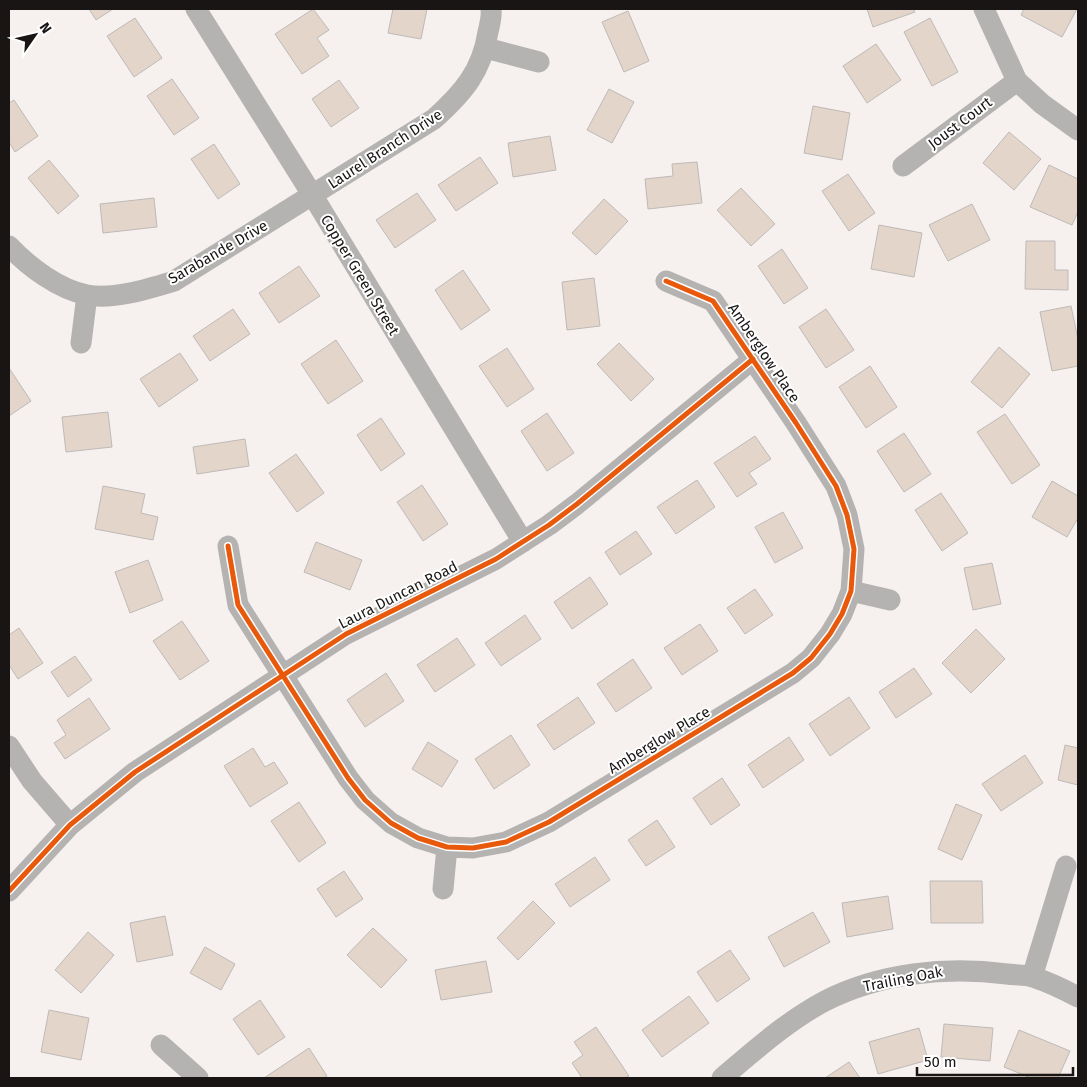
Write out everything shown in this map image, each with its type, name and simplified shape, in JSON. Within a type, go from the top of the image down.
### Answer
[{"type":"street","name":"Copper Green Street","points":[[196,9],[524,542]]},
{"type":"street","name":"Laurel Branch Drive","points":[[312,196],[434,119],[454,101],[478,69],[486,48],[491,9]]},
{"type":"street","points":[[984,9],[1017,81],[1042,104],[1078,130]]},
{"type":"street","points":[[486,48],[539,62]]},
{"type":"street","name":"Joust Court","points":[[903,166],[1017,81]]},
{"type":"street","name":"Sarabande Drive","points":[[9,246],[45,277],[87,295],[113,295],[136,292],[174,281],[312,196]]},
{"type":"street","name":"Amberglow Place","points":[[228,546],[238,605],[348,778],[365,800],[391,823],[418,838],[446,848],[473,848],[506,842],[529,833],[549,822],[793,673],[811,658],[830,634],[842,614],[851,591],[854,549],[847,516],[836,486],[713,301],[666,281]]},
{"type":"street","points":[[81,343],[87,295]]},
{"type":"street","name":"Laura Duncan Road","points":[[9,890],[70,825],[135,772],[346,634],[472,572],[524,542],[577,504],[753,359]]},
{"type":"street","points":[[851,591],[890,600]]},
{"type":"street","points":[[9,746],[32,781],[70,825]]},
{"type":"street","points":[[443,890],[446,848]]},
{"type":"street","points":[[1032,977],[1066,866]]},
{"type":"street","name":"Trailing Oak","points":[[722,1078],[784,1027],[826,1001],[856,988],[894,978],[949,970],[990,971],[1032,977],[1078,997]]},
{"type":"street","points":[[161,1045],[198,1078]]},
{"type":"building","points":[[89,9],[113,9],[96,20]]},
{"type":"building","points":[[313,9],[329,30],[317,38],[329,56],[302,74],[275,34]]},
{"type":"building","points":[[393,9],[427,9],[421,39],[388,33]]},
{"type":"building","points":[[867,9],[913,9],[915,12],[873,27]]},
{"type":"building","points":[[1024,9],[1077,9],[1062,37],[1021,15]]},
{"type":"building","points":[[628,11],[649,61],[624,72],[602,22]]},
{"type":"building","points":[[135,18],[162,58],[134,77],[107,36]]},
{"type":"building","points":[[930,18],[958,72],[932,86],[904,32]]},
{"type":"building","points":[[876,44],[901,80],[867,103],[843,66]]},
{"type":"building","points":[[172,79],[199,118],[174,135],[147,96]]},
{"type":"building","points":[[339,80],[359,108],[331,127],[312,99]]},
{"type":"building","points":[[609,89],[634,102],[612,143],[587,130]]},
{"type":"building","points":[[14,100],[38,136],[15,152],[9,142],[9,103]]},
{"type":"building","points":[[813,106],[850,113],[842,160],[804,153]]},
{"type":"building","points":[[1009,132],[1041,159],[1014,190],[983,163]]},
{"type":"building","points":[[550,136],[556,170],[513,177],[508,143]]},
{"type":"building","points":[[214,144],[240,184],[218,199],[191,159]]},
{"type":"building","points":[[480,157],[498,183],[456,211],[438,185]]},
{"type":"building","points":[[49,160],[79,196],[58,214],[28,178]]},
{"type":"building","points":[[697,162],[702,203],[648,209],[645,179],[673,176],[672,164]]},
{"type":"building","points":[[1049,165],[1078,179],[1078,212],[1072,225],[1030,207]]},
{"type":"building","points":[[848,174],[875,213],[849,231],[822,191]]},
{"type":"building","points":[[741,188],[775,224],[751,246],[717,210]]},
{"type":"building","points":[[417,193],[436,220],[395,248],[376,220]]},
{"type":"building","points":[[154,198],[157,227],[103,233],[100,204]]},
{"type":"building","points":[[604,199],[628,221],[596,255],[572,233]]},
{"type":"building","points":[[972,204],[990,240],[948,261],[929,225]]},
{"type":"building","points":[[879,225],[922,233],[914,277],[871,269]]},
{"type":"building","points":[[1026,241],[1055,241],[1055,270],[1068,270],[1068,290],[1025,289]]},
{"type":"building","points":[[782,249],[808,288],[784,304],[758,266]]},
{"type":"building","points":[[299,266],[320,296],[279,323],[259,293]]},
{"type":"building","points":[[463,270],[490,310],[461,330],[435,290]]},
{"type":"building","points":[[594,278],[600,326],[567,330],[562,282]]},
{"type":"building","points":[[1071,306],[1078,339],[1078,366],[1052,371],[1040,312]]},
{"type":"building","points":[[233,309],[250,334],[210,361],[193,336]]},
{"type":"building","points":[[826,309],[854,350],[826,368],[799,327]]},
{"type":"building","points":[[336,340],[363,381],[328,404],[301,364]]},
{"type":"building","points":[[619,343],[654,379],[631,401],[597,364]]},
{"type":"building","points":[[999,347],[1030,374],[1002,408],[971,382]]},
{"type":"building","points":[[507,348],[534,389],[507,407],[479,366]]},
{"type":"building","points":[[180,353],[198,380],[159,407],[140,379]]},
{"type":"building","points":[[870,366],[897,407],[866,428],[839,387]]},
{"type":"building","points":[[9,368],[31,401],[9,416]]},
{"type":"building","points":[[108,412],[112,447],[66,452],[62,417]]},
{"type":"building","points":[[547,413],[574,453],[547,471],[521,431]]},
{"type":"building","points":[[1005,414],[1040,465],[1012,484],[977,432]]},
{"type":"building","points":[[381,418],[405,454],[381,471],[357,435]]},
{"type":"building","points":[[904,433],[931,474],[904,492],[877,451]]},
{"type":"building","points":[[755,436],[771,459],[749,473],[757,484],[737,497],[714,463]]},
{"type":"building","points":[[245,439],[249,466],[197,474],[193,447]]},
{"type":"building","points":[[296,454],[324,493],[297,512],[269,473]]},
{"type":"building","points":[[697,480],[715,507],[676,534],[657,507]]},
{"type":"building","points":[[1052,481],[1078,496],[1078,518],[1067,537],[1032,517]]},
{"type":"building","points":[[422,485],[448,524],[423,541],[397,502]]},
{"type":"building","points":[[103,486],[145,494],[141,513],[158,517],[153,540],[95,529]]},
{"type":"building","points":[[941,493],[968,533],[942,551],[915,510]]},
{"type":"building","points":[[783,512],[803,548],[775,563],[755,527]]},
{"type":"building","points":[[636,531],[652,554],[620,575],[605,552]]},
{"type":"building","points":[[316,542],[362,560],[350,590],[304,572]]},
{"type":"building","points":[[148,560],[163,600],[130,613],[115,572]]},
{"type":"building","points":[[992,563],[1001,604],[973,610],[964,568]]},
{"type":"building","points":[[590,577],[608,604],[572,629],[554,602]]},
{"type":"building","points":[[755,589],[773,615],[745,634],[727,608]]},
{"type":"building","points":[[525,615],[541,639],[501,666],[485,643]]},
{"type":"building","points":[[182,621],[209,661],[180,680],[153,641]]},
{"type":"building","points":[[700,624],[718,651],[682,675],[664,648]]},
{"type":"building","points":[[19,628],[43,663],[18,679],[9,665],[9,635]]},
{"type":"building","points":[[976,629],[1005,659],[971,693],[942,663]]},
{"type":"building","points":[[457,638],[475,665],[435,692],[417,665]]},
{"type":"building","points":[[75,656],[92,680],[68,697],[51,672]]},
{"type":"building","points":[[633,659],[652,688],[616,712],[597,684]]},
{"type":"building","points":[[914,668],[932,694],[896,718],[879,692]]},
{"type":"building","points":[[386,673],[404,701],[365,727],[347,700]]},
{"type":"building","points":[[578,697],[595,723],[554,750],[537,725]]},
{"type":"building","points":[[849,697],[870,728],[830,756],[809,724]]},
{"type":"building","points":[[89,698],[110,729],[65,759],[54,743],[66,735],[57,720]]},
{"type":"building","points":[[511,735],[530,765],[494,789],[475,759]]},
{"type":"building","points":[[789,737],[804,760],[763,788],[748,765]]},
{"type":"building","points":[[428,742],[458,761],[442,787],[412,769]]},
{"type":"building","points":[[1065,745],[1078,748],[1078,785],[1058,780]]},
{"type":"building","points":[[253,748],[265,767],[274,762],[288,783],[250,807],[224,766]]},
{"type":"building","points":[[1025,755],[1043,783],[1001,811],[982,784]]},
{"type":"building","points":[[722,778],[740,805],[711,825],[693,798]]},
{"type":"building","points":[[299,802],[326,843],[299,862],[271,821]]},
{"type":"building","points":[[956,804],[982,815],[962,860],[938,849]]},
{"type":"building","points":[[657,820],[675,847],[646,866],[628,840]]},
{"type":"building","points":[[595,857],[610,880],[570,907],[555,884]]},
{"type":"building","points":[[344,871],[363,899],[336,917],[317,889]]},
{"type":"building","points":[[930,881],[982,881],[983,923],[931,923]]},
{"type":"building","points":[[888,896],[893,929],[847,937],[842,903]]},
{"type":"building","points":[[533,901],[555,923],[518,960],[497,938]]},
{"type":"building","points":[[813,912],[830,942],[784,967],[768,937]]},
{"type":"building","points":[[165,916],[173,955],[137,962],[130,923]]},
{"type":"building","points":[[373,928],[407,960],[381,988],[347,955]]},
{"type":"building","points":[[88,932],[114,955],[81,993],[55,970]]},
{"type":"building","points":[[205,947],[235,964],[221,990],[190,973]]},
{"type":"building","points":[[730,950],[750,979],[717,1002],[697,972]]},
{"type":"building","points":[[486,961],[492,992],[441,1000],[435,970]]},
{"type":"building","points":[[689,996],[709,1023],[662,1057],[642,1030]]},
{"type":"building","points":[[260,1000],[285,1037],[258,1055],[233,1019]]},
{"type":"building","points":[[49,1010],[89,1018],[81,1060],[41,1052]]},
{"type":"building","points":[[944,1024],[993,1028],[990,1061],[941,1057]]},
{"type":"building","points":[[596,1027],[629,1076],[625,1078],[582,1078],[572,1063],[583,1055],[574,1042]]},
{"type":"building","points":[[919,1028],[928,1060],[878,1074],[869,1042]]},
{"type":"building","points":[[1019,1030],[1070,1051],[1058,1078],[1031,1078],[1004,1067]]},
{"type":"building","points":[[309,1048],[327,1076],[324,1078],[264,1078]]},
{"type":"building","points":[[849,1062],[860,1078],[825,1078]]},
{"type":"cycle path","points":[[228,546],[238,605],[348,778],[365,800],[391,823],[418,838],[447,847],[473,848],[506,842],[549,822],[793,673],[811,658],[830,634],[842,614],[851,591],[854,549],[847,515],[836,486],[796,423],[713,301],[666,281]]},
{"type":"cycle path","points":[[9,891],[70,825],[135,772],[346,634],[496,559],[549,525],[753,359]]}]
